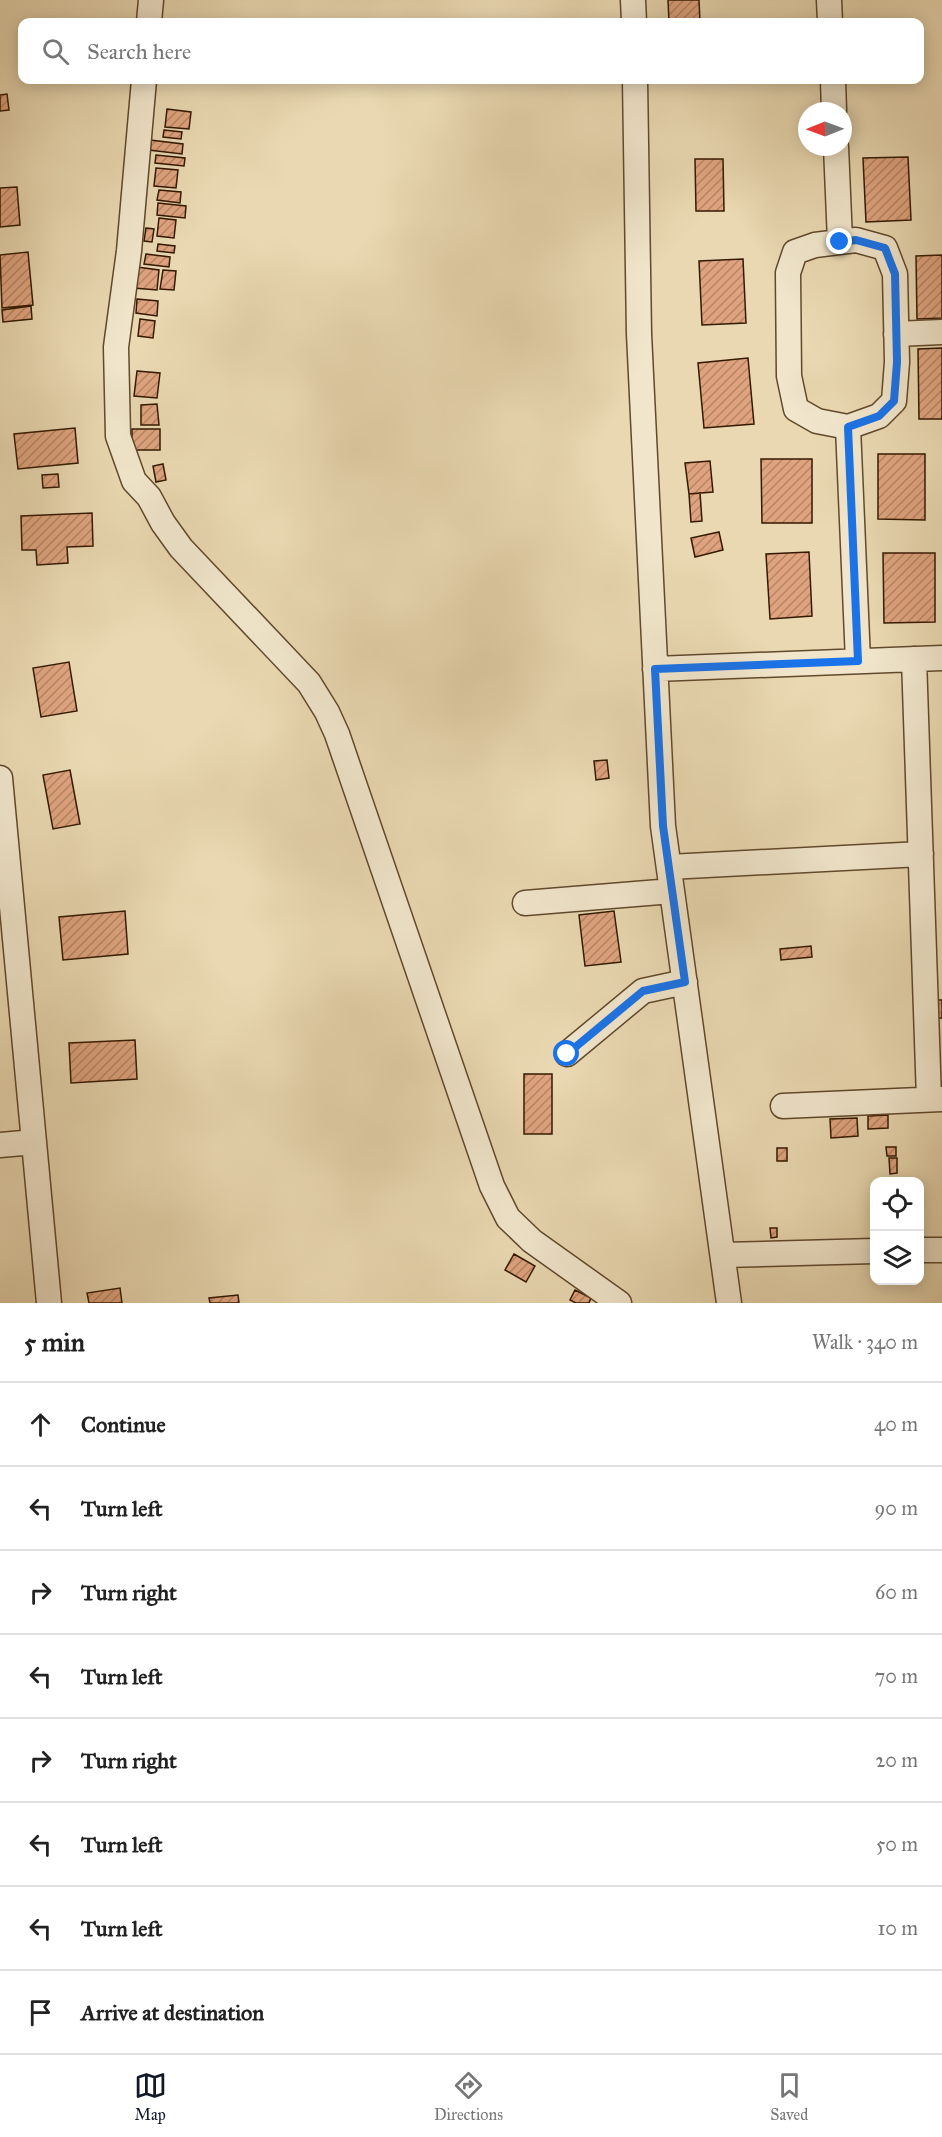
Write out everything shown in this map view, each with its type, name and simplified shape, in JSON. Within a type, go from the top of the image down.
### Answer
[{"type":"street","points":[[149,18],[151,0]]},
{"type":"street","points":[[633,0],[634,18]]},
{"type":"street","points":[[829,0],[830,18]]},
{"type":"street","points":[[144,84],[129,251],[116,347],[118,435],[134,481],[149,497],[163,523],[181,548],[309,683],[327,712],[337,734],[492,1186],[508,1218],[532,1241],[619,1303]]},
{"type":"street","points":[[635,84],[639,334],[663,826],[729,1303]]},
{"type":"street","points":[[833,84],[834,102]]},
{"type":"street","points":[[836,156],[840,242]]},
{"type":"street","points":[[856,240],[885,248],[895,274],[897,362],[894,401],[879,416],[848,427],[817,421],[796,409],[789,376],[788,273],[795,252],[815,245],[840,242],[856,240]]},
{"type":"street","points":[[896,334],[942,332]]},
{"type":"street","points":[[848,427],[858,661]]},
{"type":"street","points":[[655,669],[942,658]]},
{"type":"street","points":[[783,1106],[936,1099],[921,854],[914,659]]},
{"type":"street","points":[[0,778],[5,884],[34,1142],[49,1303]]},
{"type":"street","points":[[525,903],[670,879],[921,854]]},
{"type":"street","points":[[567,1054],[643,991],[685,982]]},
{"type":"street","points":[[0,1145],[34,1142]]},
{"type":"street","points":[[924,1250],[942,1250]]},
{"type":"street","points":[[723,1255],[870,1251]]},
{"type":"building","points":[[668,0],[699,0],[700,18],[669,18]]},
{"type":"building","points":[[7,94],[9,110],[0,111],[0,95]]},
{"type":"building","points":[[167,109],[191,112],[189,129],[165,127]]},
{"type":"building","points":[[164,130],[182,132],[181,139],[163,137]]},
{"type":"building","points":[[150,140],[183,144],[182,154],[149,150]]},
{"type":"building","points":[[156,155],[185,158],[184,166],[155,163]]},
{"type":"building","points":[[908,157],[911,220],[866,222],[863,158]]},
{"type":"building","points":[[695,159],[723,159],[724,211],[696,211]]},
{"type":"building","points":[[156,168],[178,170],[176,188],[154,186]]},
{"type":"building","points":[[17,187],[20,225],[0,227],[0,188]]},
{"type":"building","points":[[159,190],[181,192],[180,203],[157,200]]},
{"type":"building","points":[[158,203],[186,206],[185,218],[157,215]]},
{"type":"building","points":[[159,218],[176,220],[174,238],[157,236]]},
{"type":"building","points":[[146,228],[154,229],[152,242],[144,241]]},
{"type":"building","points":[[158,244],[175,246],[174,253],[157,251]]},
{"type":"building","points":[[28,252],[33,305],[2,308],[0,255]]},
{"type":"building","points":[[146,254],[170,257],[169,267],[144,264]]},
{"type":"building","points":[[942,255],[942,318],[917,319],[916,256]]},
{"type":"building","points":[[743,259],[746,323],[702,325],[699,261]]},
{"type":"building","points":[[137,267],[159,270],[157,290],[134,288]]},
{"type":"building","points":[[163,270],[176,271],[174,290],[160,289]]},
{"type":"building","points":[[137,299],[158,301],[157,316],[136,313]]},
{"type":"building","points":[[31,306],[32,319],[3,322],[2,310]]},
{"type":"building","points":[[140,319],[155,321],[153,338],[138,336]]},
{"type":"building","points":[[942,348],[942,419],[919,419],[918,349]]},
{"type":"building","points":[[748,358],[754,424],[704,428],[698,363]]},
{"type":"building","points":[[137,371],[160,373],[157,398],[134,396]]},
{"type":"building","points":[[157,404],[159,425],[141,425],[141,405]]},
{"type":"building","points":[[75,428],[78,463],[18,469],[14,434]]},
{"type":"building","points":[[132,429],[160,429],[160,450],[132,450]]},
{"type":"building","points":[[878,454],[925,454],[925,520],[878,519]]},
{"type":"building","points":[[761,459],[812,459],[812,523],[762,523]]},
{"type":"building","points":[[710,461],[713,492],[689,494],[685,463]]},
{"type":"building","points":[[163,464],[166,480],[156,482],[153,466]]},
{"type":"building","points":[[58,474],[59,487],[43,488],[42,475]]},
{"type":"building","points":[[700,493],[702,521],[691,522],[689,494]]},
{"type":"building","points":[[92,513],[93,546],[67,547],[68,563],[37,565],[36,550],[22,550],[21,516]]},
{"type":"building","points":[[719,532],[723,550],[695,557],[691,538]]},
{"type":"building","points":[[809,552],[812,616],[770,619],[766,554]]},
{"type":"building","points":[[883,553],[935,553],[935,622],[884,623]]},
{"type":"building","points":[[69,662],[77,711],[41,717],[33,668]]},
{"type":"building","points":[[607,760],[609,778],[596,780],[594,761]]},
{"type":"building","points":[[70,770],[80,824],[53,829],[43,775]]},
{"type":"building","points":[[125,911],[128,954],[63,960],[59,917]]},
{"type":"building","points":[[614,911],[621,962],[585,966],[579,915]]},
{"type":"building","points":[[811,946],[812,957],[781,960],[780,949]]},
{"type":"building","points":[[936,1000],[942,1000],[942,1018],[936,1018]]},
{"type":"building","points":[[135,1040],[137,1079],[71,1083],[69,1043]]},
{"type":"building","points":[[524,1074],[552,1074],[552,1134],[524,1134]]},
{"type":"building","points":[[888,1115],[888,1128],[868,1129],[868,1116]]},
{"type":"building","points":[[857,1118],[858,1136],[831,1138],[830,1119]]},
{"type":"building","points":[[886,1147],[896,1147],[896,1156],[887,1156]]},
{"type":"building","points":[[777,1148],[787,1148],[787,1161],[777,1161]]},
{"type":"building","points":[[889,1158],[897,1158],[897,1173],[890,1174]]},
{"type":"building","points":[[770,1228],[777,1228],[777,1237],[771,1238]]},
{"type":"building","points":[[514,1254],[535,1266],[526,1282],[505,1270]]},
{"type":"building","points":[[120,1288],[122,1303],[89,1303],[87,1293]]},
{"type":"building","points":[[575,1290],[591,1298],[589,1303],[576,1303],[570,1300]]},
{"type":"building","points":[[238,1295],[239,1303],[210,1303],[209,1298]]},
{"type":"route","points":[[567,1054],[643,991],[685,982],[663,826],[655,669],[858,661],[848,427],[879,416],[894,401],[897,362],[895,274],[885,248],[856,240],[840,242]]}]
